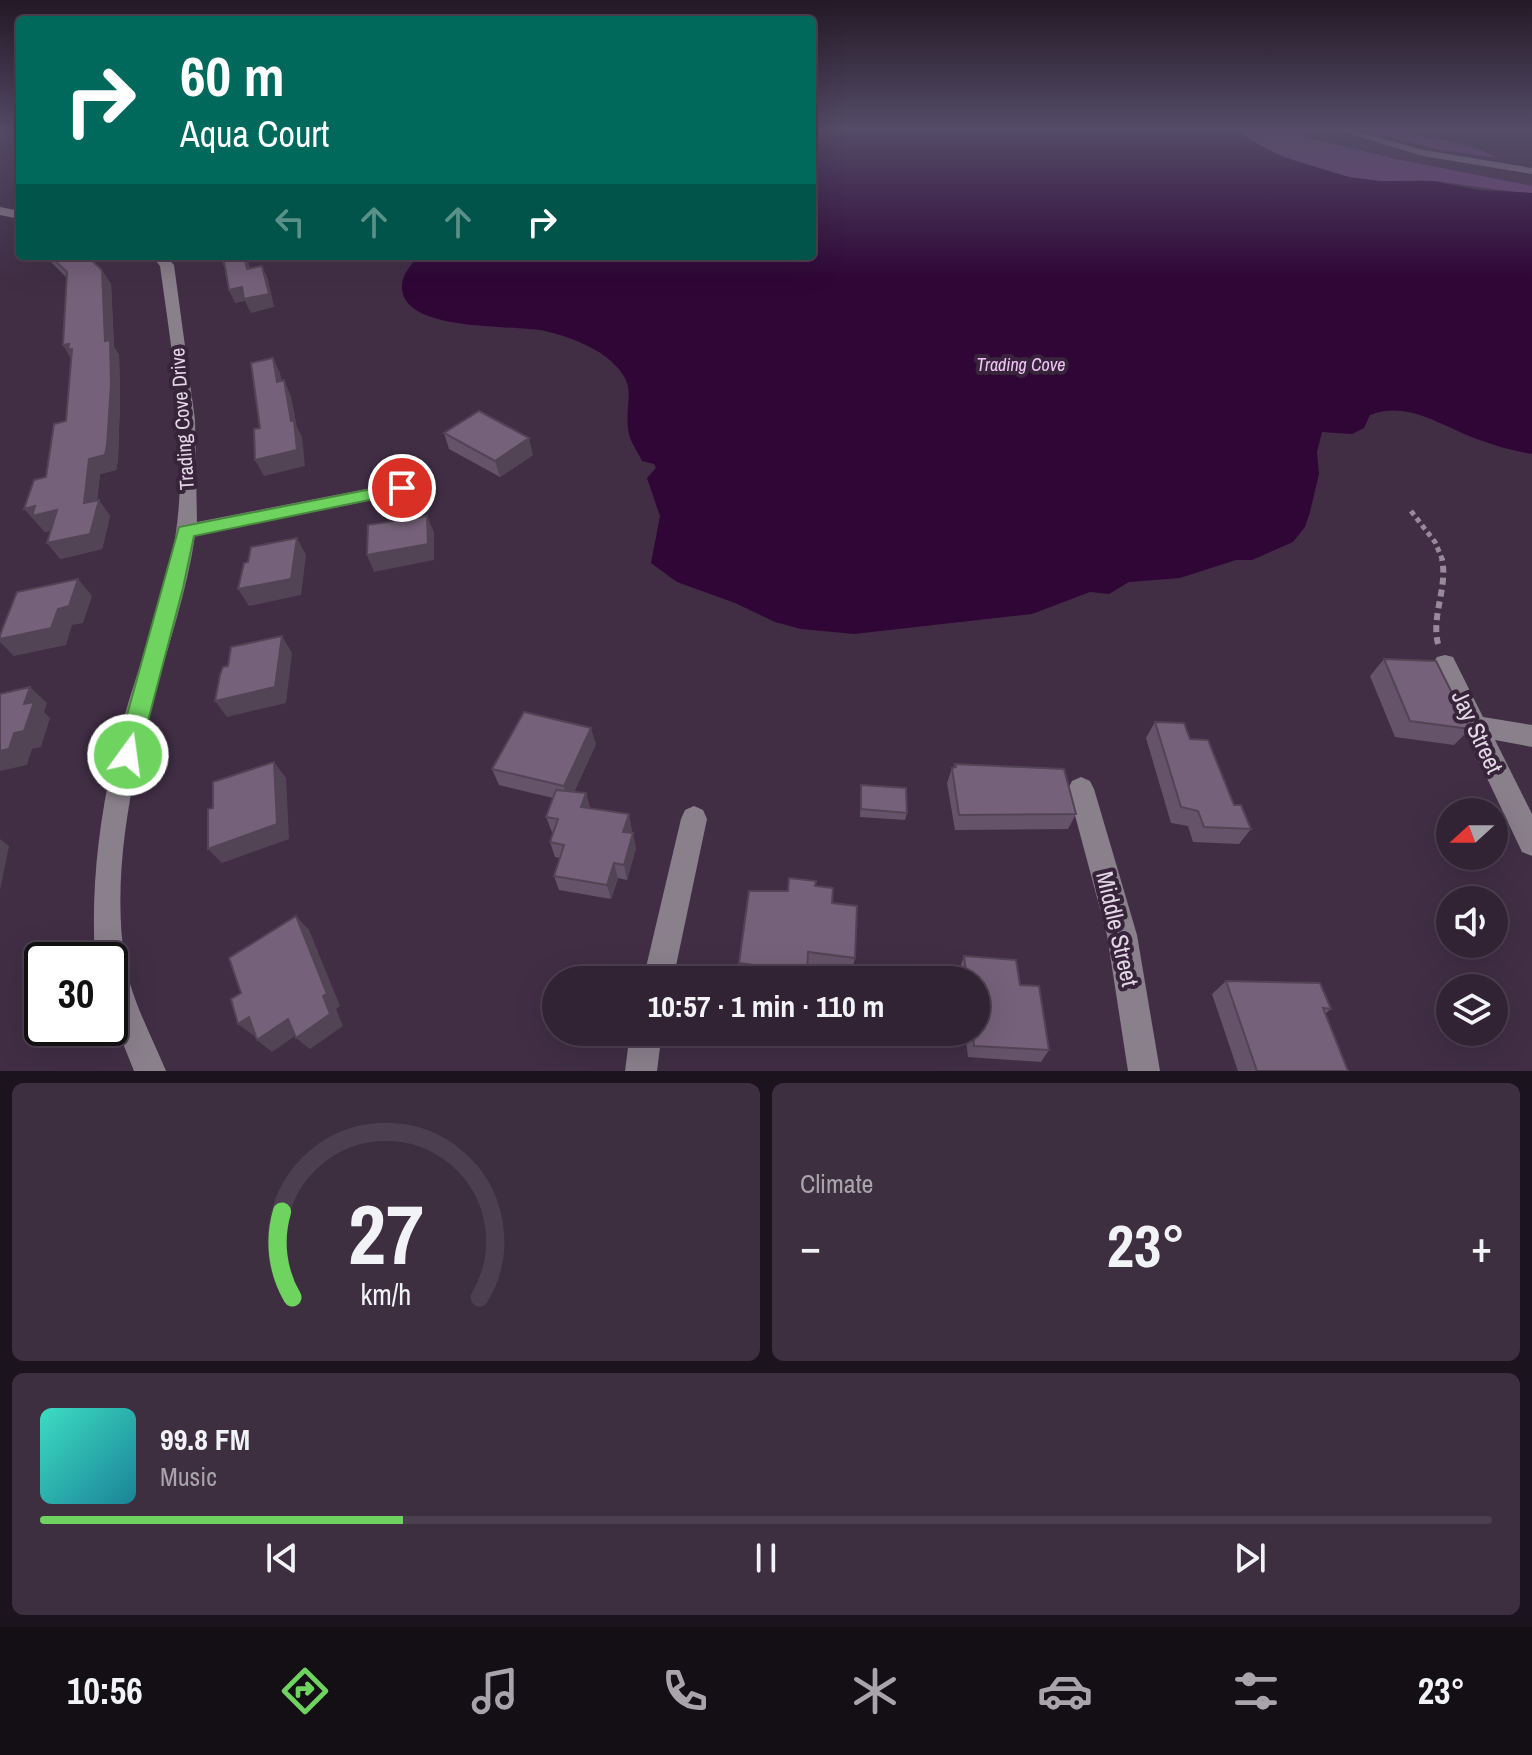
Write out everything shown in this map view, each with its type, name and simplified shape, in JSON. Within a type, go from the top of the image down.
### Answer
[{"type":"street","name":"Trading Cove Drive","points":[[109,942],[108,906],[131,737],[177,577],[186,531],[189,470],[186,427],[169,274],[163,260]]},
{"type":"street","points":[[186,531],[402,488]]},
{"type":"street","name":"Jay Street","points":[[1445,664],[1532,843]]},
{"type":"street","points":[[1474,726],[1532,736]]},
{"type":"street","name":"Middle Street","points":[[1081,789],[1122,935],[1144,1071]]},
{"type":"street","points":[[661,966],[694,819]]},
{"type":"street","name":"Trading Cove Drive","points":[[128,1017],[150,1071]]},
{"type":"street","points":[[641,1071],[644,1046]]},
{"type":"path","points":[[1411,511],[1436,544],[1443,570],[1444,580],[1434,616],[1437,643],[1445,664]]},
{"type":"shaded area","points":[[1366,180],[1502,180],[1532,186],[1532,193],[1435,181]]},
{"type":"water","name":"Trading Cove","points":[[816,180],[1433,181],[1479,190],[1532,193],[1532,454],[1484,442],[1412,413],[1384,411],[1370,415],[1364,428],[1352,434],[1322,432],[1317,452],[1319,474],[1305,527],[1293,542],[1252,560],[1236,560],[1180,578],[1129,582],[1109,594],[1090,592],[1032,614],[854,634],[801,629],[775,622],[735,603],[677,582],[651,563],[660,516],[647,478],[656,468],[654,464],[642,461],[630,437],[628,385],[617,367],[592,348],[553,333],[463,324],[421,313],[407,302],[402,288],[407,270],[414,260],[816,260]]},
{"type":"building","points":[[54,260],[91,260],[102,270],[105,341],[110,340],[107,445],[105,455],[89,459],[84,503],[99,500],[90,534],[47,543],[57,510],[32,516],[35,506],[24,509],[34,480],[46,477],[54,424],[66,421],[72,349],[68,350],[69,344],[63,345],[67,272]]},
{"type":"building","points":[[224,260],[245,260],[247,269],[262,266],[269,294],[244,299],[242,287],[229,290]]},
{"type":"building","points":[[273,358],[277,382],[284,380],[297,450],[255,460],[254,429],[260,428],[251,363]]},
{"type":"building","points":[[479,411],[529,438],[495,461],[444,433]]},
{"type":"building","points":[[427,516],[428,544],[367,555],[368,525]]},
{"type":"building","points":[[297,538],[291,579],[238,589],[251,547]]},
{"type":"building","points":[[78,579],[69,606],[58,609],[51,628],[0,639],[17,592]]},
{"type":"building","points":[[282,636],[275,687],[215,701],[220,675],[223,667],[228,666],[231,647]]},
{"type":"building","points":[[1384,659],[1436,661],[1470,729],[1410,721]]},
{"type":"building","points":[[30,687],[24,704],[34,702],[24,731],[14,733],[9,749],[0,751],[0,694]]},
{"type":"building","points":[[524,712],[591,728],[564,786],[492,769]]},
{"type":"building","points":[[1155,722],[1184,723],[1190,739],[1208,740],[1234,805],[1241,805],[1251,829],[1204,827],[1198,811],[1181,807]]},
{"type":"building","points":[[274,762],[277,824],[208,849],[208,809],[213,808],[213,782]]},
{"type":"building","points":[[955,764],[1064,769],[1076,814],[959,815],[952,768],[956,767]]},
{"type":"building","points":[[861,785],[906,788],[907,813],[861,809]]},
{"type":"building","points":[[556,790],[586,793],[581,807],[629,814],[623,832],[633,833],[624,865],[614,863],[607,885],[554,876],[564,845],[550,842],[558,819],[546,817]]},
{"type":"building","points":[[789,878],[816,881],[815,886],[833,888],[832,903],[857,906],[855,958],[808,952],[807,966],[739,963],[749,891],[788,891]]},
{"type":"building","points":[[296,916],[327,994],[323,996],[330,1014],[296,1038],[288,1019],[257,1040],[249,1017],[238,1024],[231,999],[241,993],[229,958]]},
{"type":"building","points":[[964,956],[1016,960],[1020,985],[1039,986],[1049,1050],[974,1046],[990,1046],[990,966],[965,966]]},
{"type":"building","points":[[1226,981],[1320,983],[1331,1009],[1323,1008],[1348,1071],[1257,1071]]},
{"type":"route","points":[[128,755],[174,588],[186,531],[402,488]]}]
